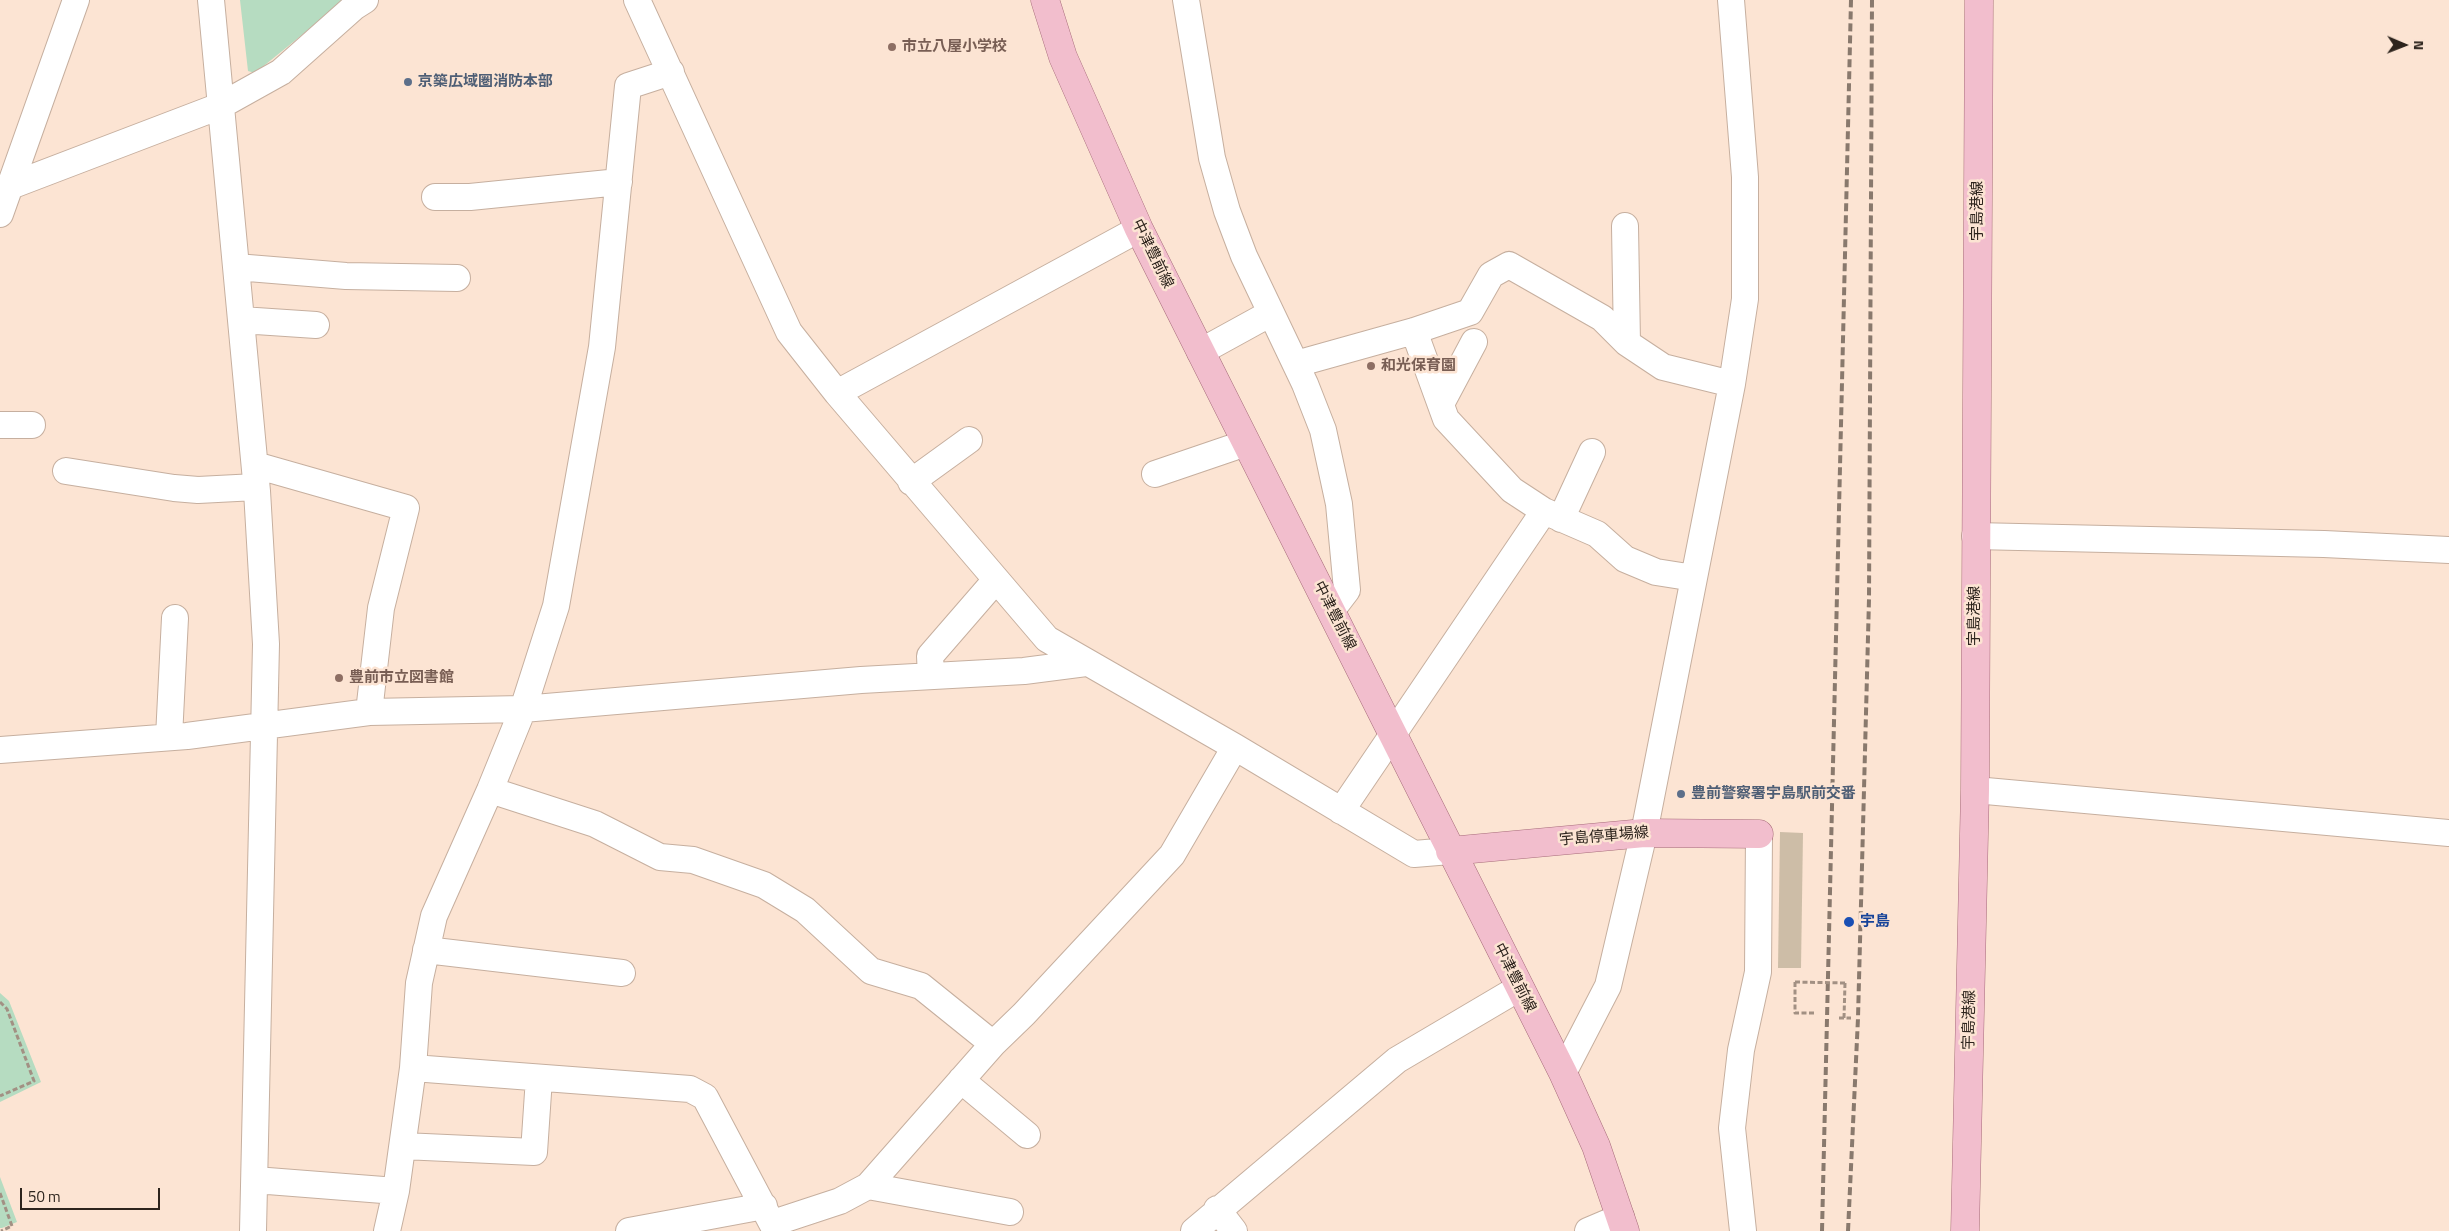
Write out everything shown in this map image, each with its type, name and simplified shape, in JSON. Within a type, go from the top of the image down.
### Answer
[{"type":"main road","name":"中津豊前線","points":[[1045,0],[1063,57],[1138,229],[1394,734],[1450,852],[1563,1073],[1596,1146],[1623,1224]]},
{"type":"main road","name":"宇島港線","points":[[1966,1231],[1975,790],[1979,0]]},
{"type":"main road","name":"宇島停車場線","points":[[1450,852],[1644,832],[1758,834]]},
{"type":"street","points":[[0,214],[6,188],[76,0]]},
{"type":"street","points":[[210,0],[255,476],[266,644],[266,726],[253,1231]]},
{"type":"street","points":[[6,188],[220,106],[281,72],[354,6],[365,0]]},
{"type":"street","points":[[637,0],[789,332],[911,482],[1047,639],[1235,747],[1414,854],[1450,852]]},
{"type":"street","points":[[1186,0],[1212,158],[1227,211],[1244,256],[1296,364],[1322,430],[1339,504],[1347,590],[1332,611]]},
{"type":"street","points":[[1563,1073],[1608,986],[1644,832],[1718,447],[1732,384],[1746,299],[1745,177],[1731,0]]},
{"type":"street","points":[[387,1231],[396,1191],[413,1068],[419,983],[434,916],[490,790],[523,709],[556,606],[602,347],[628,86],[671,72]]},
{"type":"street","points":[[435,196],[470,197],[619,182]]},
{"type":"street","points":[[1626,226],[1627,344]]},
{"type":"street","points":[[837,393],[1138,229]]},
{"type":"street","points":[[1296,364],[1414,331],[1470,312],[1491,274],[1509,265],[1602,318],[1627,344],[1662,367],[1732,384]]},
{"type":"street","points":[[236,267],[346,276],[457,278]]},
{"type":"street","points":[[1200,352],[1271,313]]},
{"type":"street","points":[[241,320],[316,325]]},
{"type":"street","points":[[1414,331],[1446,419],[1512,490],[1552,515],[1597,534],[1625,559],[1656,572],[1694,578]]},
{"type":"street","points":[[1441,404],[1474,342]]},
{"type":"street","points":[[0,425],[32,425]]},
{"type":"street","points":[[911,482],[968,440]]},
{"type":"street","points":[[1155,474],[1246,443]]},
{"type":"street","points":[[1341,811],[1394,734],[1552,515],[1592,452]]},
{"type":"street","points":[[66,471],[198,490],[255,476],[406,508],[380,608],[369,712]]},
{"type":"street","points":[[1975,536],[2324,544],[2449,550]]},
{"type":"street","points":[[930,676],[930,656],[995,581]]},
{"type":"street","points":[[169,737],[176,618]]},
{"type":"street","points":[[0,750],[169,737],[369,712],[523,709],[930,676],[1024,671],[1086,663]]},
{"type":"street","points":[[629,1231],[771,1220],[840,1201],[868,1186],[992,1044],[1024,1014],[1172,855],[1235,747]]},
{"type":"street","points":[[490,790],[595,824],[660,857],[693,860],[764,885],[805,910],[871,971],[921,986],[992,1044]]},
{"type":"street","points":[[1975,790],[2449,833]]},
{"type":"street","points":[[1744,1231],[1732,1128],[1741,1050],[1758,972],[1758,834]]},
{"type":"street","points":[[426,950],[622,973]]},
{"type":"street","points":[[1194,1231],[1217,1209],[1265,1173],[1397,1060],[1519,988]]},
{"type":"street","points":[[413,1068],[690,1090],[705,1096],[771,1220]]},
{"type":"street","points":[[402,1146],[534,1152],[539,1078]]},
{"type":"street","points":[[961,1080],[1027,1135]]},
{"type":"street","points":[[254,1180],[396,1191]]},
{"type":"street","points":[[868,1186],[1010,1212]]},
{"type":"street","points":[[1217,1209],[1234,1231]]},
{"type":"street","points":[[1588,1231],[1623,1224]]},
{"type":"path","points":[[1814,1013],[1795,1013],[1795,982],[1845,984],[1841,1018],[1851,1018]]},
{"type":"path","points":[[0,1002],[7,1009],[34,1081],[0,1096]]},
{"type":"path","points":[[0,1193],[12,1226],[1,1231]]},
{"type":"green space","points":[[240,0],[345,0],[255,73],[248,71]]},
{"type":"green space","points":[[0,993],[9,1001],[41,1082],[0,1102]]},
{"type":"green space","points":[[0,1177],[17,1222],[2,1228],[0,1228]]},
{"type":"building","points":[[1780,832],[1803,833],[1801,968],[1778,968]]},
{"type":"railway","points":[[1822,1231],[1851,0]]},
{"type":"railway","points":[[1848,1231],[1858,1018],[1869,599],[1872,0]]},
{"type":"place","name":"市立八屋小学校","points":[[892,47]]},
{"type":"place","name":"京築広域圏消防本部","points":[[408,82]]},
{"type":"place","name":"和光保育園","points":[[1371,366]]},
{"type":"place","name":"豊前市立図書館","points":[[339,678]]},
{"type":"place","name":"豊前警察署宇島駅前交番","points":[[1681,794]]},
{"type":"place","name":"宇島","points":[[1849,922]]}]
